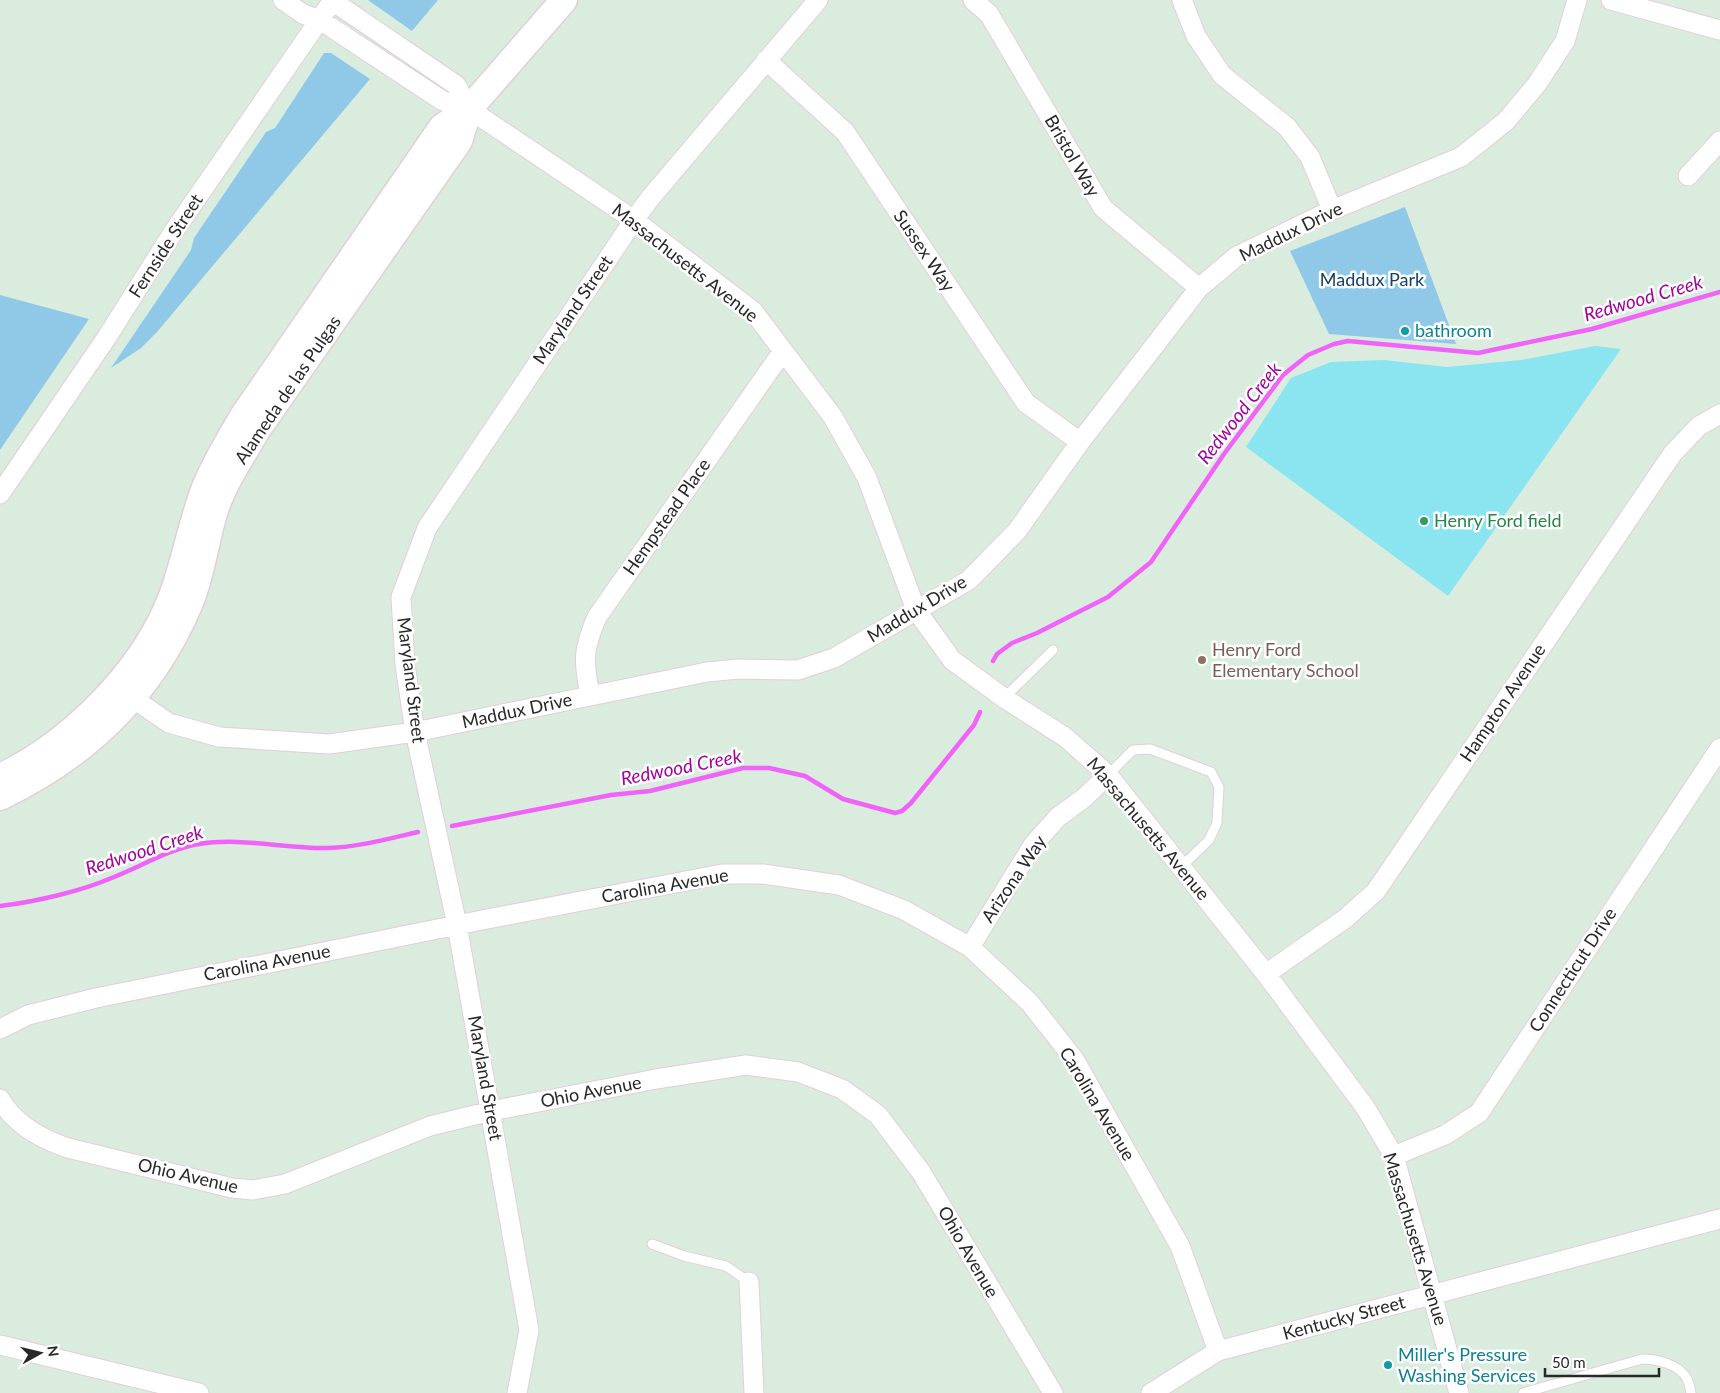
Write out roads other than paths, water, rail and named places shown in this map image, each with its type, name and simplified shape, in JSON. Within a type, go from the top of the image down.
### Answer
[{"type":"main road","name":"Alameda de las Pulgas","points":[[0,797],[33,781],[67,759],[98,734],[125,693],[171,597],[205,489],[217,462],[243,416],[442,127],[469,109],[564,0]]},
{"type":"main road","name":"Alameda de las Pulgas","points":[[0,777],[33,758],[86,718],[125,693]]},
{"type":"street","name":"Massachusetts Avenue","points":[[283,0],[303,14],[320,20],[443,101],[469,109],[634,220],[752,311],[833,417],[867,478],[916,610],[952,660],[1004,698],[1065,737],[1108,775],[1266,974],[1365,1108],[1394,1156],[1459,1393]]},
{"type":"street","name":"Massachusetts Avenue","points":[[332,0],[456,85],[469,109]]},
{"type":"street","name":"Fernside Street","points":[[0,494],[107,337],[172,234],[332,0]]},
{"type":"street","name":"Maryland Street","points":[[517,1393],[529,1330],[457,924],[416,732],[405,665],[401,598],[427,528],[634,220],[651,197],[818,0]]},
{"type":"street","name":"Bristol Way","points":[[973,0],[989,14],[1103,208],[1199,288]]},
{"type":"street","points":[[1182,0],[1196,36],[1222,75],[1287,127],[1310,157],[1332,210]]},
{"type":"street","name":"Maddux Drive","points":[[125,693],[169,723],[219,737],[329,744],[416,732],[707,672],[738,669],[798,670],[834,658],[969,580],[1017,531],[1080,442],[1199,288],[1237,256],[1332,210],[1461,157],[1506,121],[1537,84],[1565,41],[1577,0]]},
{"type":"street","points":[[1611,0],[1720,30]]},
{"type":"street","name":"Sussex Way","points":[[766,60],[845,132],[1026,403],[1080,442]]},
{"type":"street","points":[[1688,176],[1720,141]]},
{"type":"street","name":"Hempstead Place","points":[[590,695],[584,664],[588,638],[597,617],[783,351]]},
{"type":"street","name":"Hampton Avenue","points":[[1266,974],[1346,918],[1376,891],[1673,453],[1698,426],[1720,414]]},
{"type":"street","name":"Connecticut Drive","points":[[1394,1156],[1445,1135],[1479,1113],[1720,748]]},
{"type":"street","name":"Arizona Way","points":[[970,947],[1033,845],[1058,817],[1084,798],[1108,775]]},
{"type":"street","name":"Carolina Avenue","points":[[0,1029],[28,1015],[96,998],[457,924],[722,874],[763,874],[839,885],[904,910],[970,947],[1030,1003],[1074,1059],[1180,1246],[1218,1351]]},
{"type":"street","name":"Ohio Avenue","points":[[0,1099],[15,1116],[42,1139],[68,1148],[222,1185],[253,1190],[284,1184],[430,1126],[491,1111],[656,1079],[746,1065],[798,1072],[842,1088],[878,1115],[921,1172],[1053,1393]]},
{"type":"street","name":"Kentucky Street","points":[[1150,1393],[1218,1351],[1720,1219]]},
{"type":"street","points":[[749,1282],[754,1393]]},
{"type":"street","points":[[0,1345],[199,1393]]},
{"type":"lane","points":[[1004,698],[1054,650]]},
{"type":"lane","points":[[1108,775],[1133,750],[1150,749],[1211,772],[1219,787],[1217,823],[1209,840],[1181,867]]},
{"type":"lane","points":[[652,1244],[684,1256],[726,1266],[749,1282]]},
{"type":"lane","points":[[1523,1393],[1642,1360],[1654,1359],[1678,1370],[1687,1378],[1691,1393]]},
{"type":"waterway","name":"Redwood Creek","points":[[993,661],[997,654],[1012,643],[1037,633],[1108,597],[1151,562],[1224,454],[1283,375],[1308,355],[1334,344],[1348,341],[1478,353],[1592,329],[1720,292]]},
{"type":"waterway","name":"Redwood Creek","points":[[452,826],[611,795],[650,791],[743,768],[769,768],[805,776],[843,799],[895,813],[902,811],[911,803],[974,725],[980,712]]},
{"type":"waterway","name":"Redwood Creek","points":[[0,906],[43,899],[88,887],[166,854],[199,844],[247,842],[328,848],[362,844],[418,832]]},
{"type":"place","name":"bathroom","points":[[1405,331]]},
{"type":"place","name":"Henry Ford field","points":[[1424,521]]},
{"type":"place","name":"Henry Ford Elementary School","points":[[1202,660]]},
{"type":"place","name":"Miller's Pressure Washing Services","points":[[1388,1365]]},
{"type":"park label","name":"Maddux Park","points":[[1372,280]]}]
